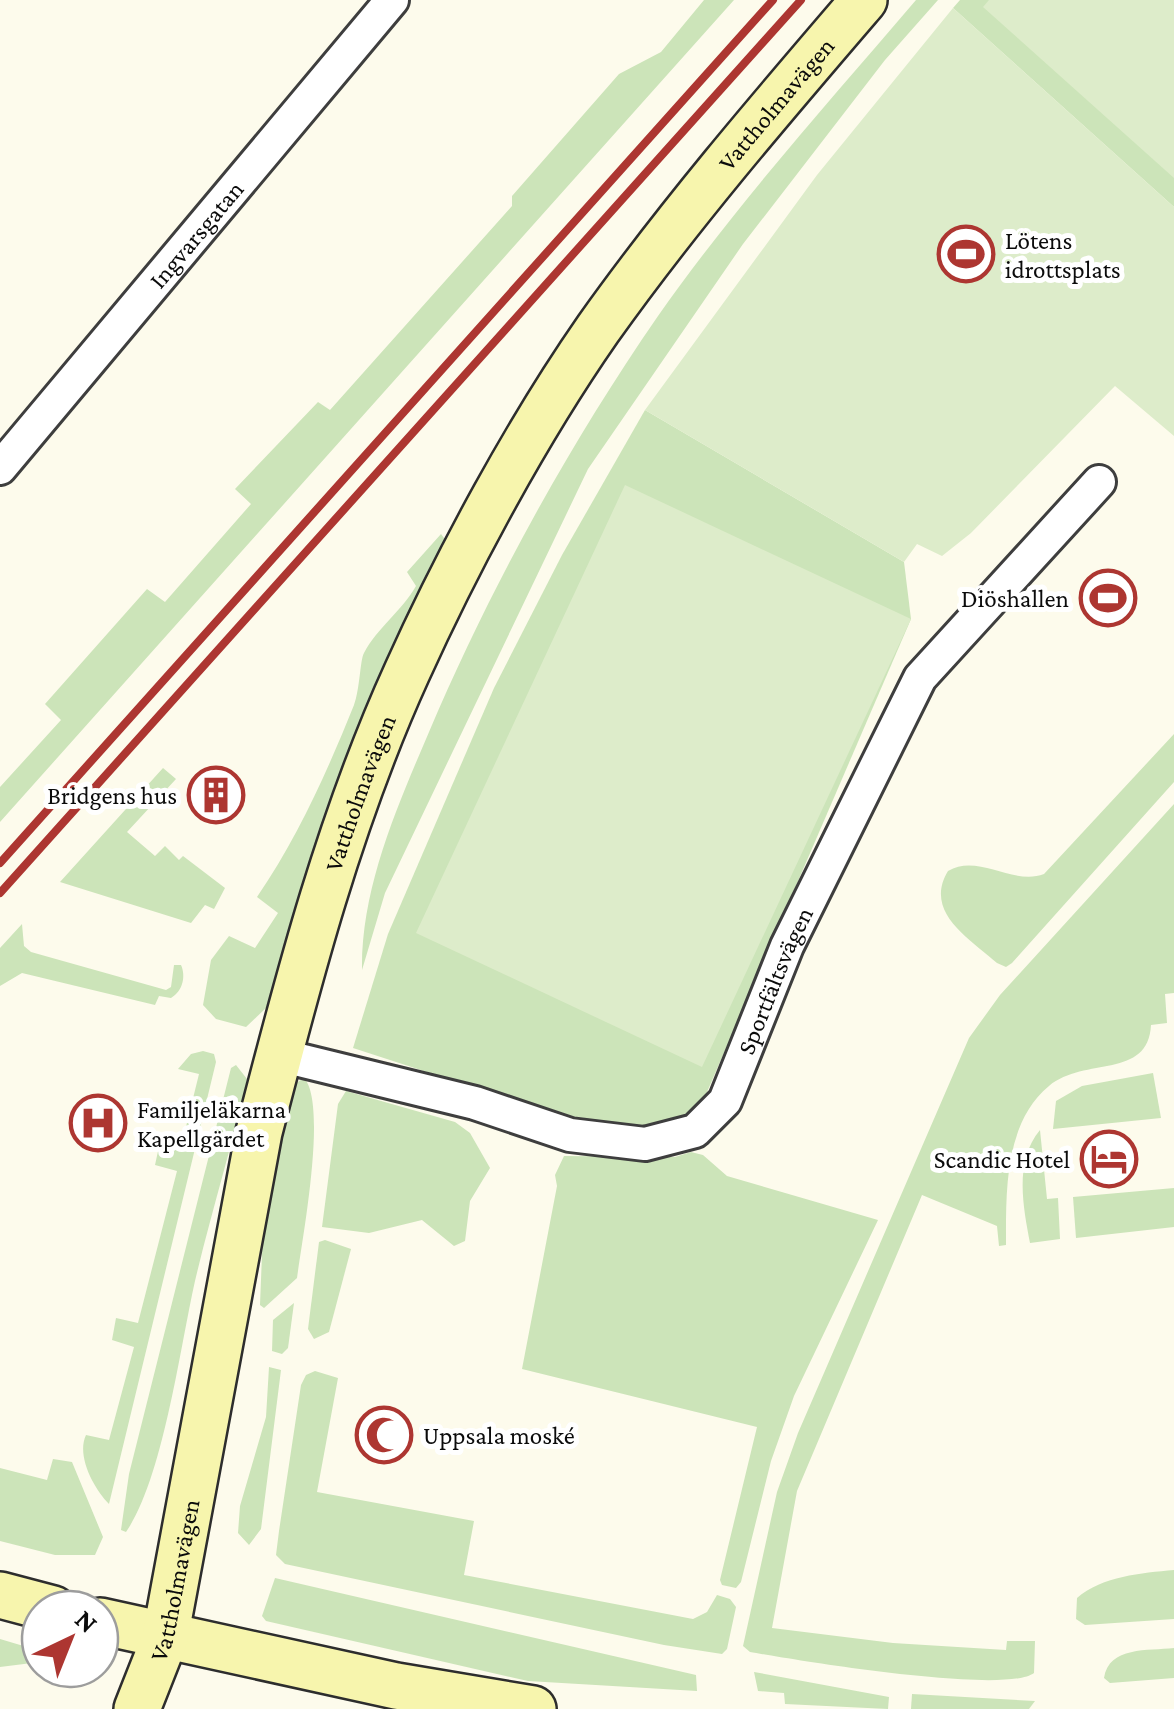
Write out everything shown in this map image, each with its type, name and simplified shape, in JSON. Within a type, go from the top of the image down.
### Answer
[{"type":"main road","name":"Vattholmavägen","points":[[137,1709],[165,1638],[259,1132],[279,1054],[350,814],[407,671],[523,449],[598,330],[864,0]]},
{"type":"main road","points":[[120,1626],[533,1709]]},
{"type":"street","name":"Ingvarsgatan","points":[[0,468],[392,0]]},
{"type":"street","name":"Sportfältsvägen","points":[[279,1054],[475,1104],[570,1135],[645,1144],[695,1131],[725,1101],[788,946],[920,678],[1099,482]]},
{"type":"green space","points":[[704,0],[734,0],[0,822],[0,787],[61,720],[45,704],[147,589],[165,602],[251,504],[235,489],[318,402],[330,410],[512,206],[512,196],[619,74],[661,52]]},
{"type":"green space","points":[[916,0],[938,0],[885,60],[743,244],[588,469],[385,893],[362,970],[363,939],[374,878],[405,789],[478,624],[563,466],[625,365],[719,234]]},
{"type":"green space","points":[[960,0],[1174,0],[1174,207],[953,8]]},
{"type":"green space","points":[[989,0],[1174,0],[1174,178],[983,7]]},
{"type":"green space","name":"Lötens idrottsplats","points":[[953,8],[1174,207],[1174,436],[1115,386],[971,533],[942,556],[917,544],[904,562],[645,410],[817,175]]},
{"type":"green space","points":[[645,410],[904,562],[911,619],[698,1113],[652,1131],[611,1132],[353,1048],[388,934],[494,688],[562,555]]},
{"type":"green space","points":[[625,485],[911,619],[702,1067],[416,933]]},
{"type":"green space","points":[[441,534],[447,542],[336,785],[266,1008],[246,1027],[216,1019],[203,1005],[211,960],[229,936],[255,948],[278,913],[257,897],[299,828],[333,755],[356,698],[364,653],[416,586],[407,572]]},
{"type":"green space","points":[[1174,734],[1174,782],[1012,963],[1006,967],[997,963],[953,923],[941,899],[948,871],[971,866],[1020,876],[1044,874]]},
{"type":"green space","points":[[163,768],[176,779],[127,832],[155,856],[165,846],[179,860],[183,856],[225,888],[214,909],[205,905],[191,923],[60,882]]},
{"type":"green space","points":[[1174,804],[1174,993],[1165,994],[1167,1023],[1151,1025],[1139,1054],[1127,1061],[1064,1077],[1034,1101],[1023,1119],[1011,1160],[1006,1245],[999,1246],[997,1226],[922,1195],[797,1491],[772,1628],[893,1643],[1006,1650],[1007,1641],[1035,1641],[1034,1673],[1015,1679],[943,1678],[750,1652],[743,1646],[777,1492],[798,1433],[969,1038],[1000,995]]},
{"type":"green space","points":[[22,924],[24,946],[31,952],[166,990],[171,987],[174,965],[181,965],[181,987],[171,998],[159,996],[155,1005],[22,973],[0,986],[0,948]]},
{"type":"green space","points":[[191,1054],[214,1054],[216,1062],[109,1504],[88,1472],[84,1443],[86,1435],[109,1440],[134,1347],[112,1340],[116,1318],[138,1323],[177,1171],[155,1165],[160,1142],[181,1147],[199,1074],[178,1069]]},
{"type":"green space","points":[[236,1065],[247,1079],[195,1281],[169,1412],[150,1480],[126,1532],[121,1530],[129,1474],[231,1068]]},
{"type":"green space","points":[[1153,1073],[1161,1118],[1053,1129],[1056,1101],[1082,1086]]},
{"type":"green space","points":[[304,1078],[311,1093],[314,1143],[297,1278],[264,1308],[260,1305],[263,1229],[288,1088]]},
{"type":"green space","points":[[346,1091],[455,1122],[470,1133],[490,1168],[470,1201],[465,1241],[454,1246],[422,1220],[369,1233],[322,1227],[338,1104]]},
{"type":"green space","points":[[1040,1130],[1047,1199],[1058,1198],[1060,1239],[1030,1243],[1023,1199],[1024,1170],[1026,1156]]},
{"type":"green space","points":[[691,1152],[703,1155],[727,1176],[878,1220],[794,1396],[771,1461],[741,1582],[736,1588],[722,1585],[720,1580],[757,1427],[522,1369],[557,1186],[555,1175],[564,1156],[675,1157]]},
{"type":"green space","points":[[1174,1188],[1174,1227],[1076,1238],[1073,1197]]},
{"type":"green space","points":[[325,1240],[351,1249],[329,1332],[314,1339],[308,1329],[319,1242]]},
{"type":"green space","points":[[294,1303],[288,1348],[282,1354],[272,1351],[273,1320]]},
{"type":"green space","points":[[269,1367],[281,1370],[261,1529],[249,1545],[238,1533],[240,1506],[266,1417]]},
{"type":"green space","points":[[315,1371],[338,1378],[317,1492],[474,1521],[464,1575],[693,1619],[707,1612],[717,1595],[730,1599],[736,1607],[727,1649],[722,1654],[664,1645],[285,1564],[276,1555],[301,1385],[306,1375]]},
{"type":"green space","points":[[53,1459],[72,1462],[103,1537],[95,1555],[55,1555],[0,1541],[0,1468],[47,1480]]},
{"type":"green space","points":[[1174,1570],[1174,1619],[1085,1625],[1076,1619],[1077,1598],[1098,1585],[1123,1577]]},
{"type":"green space","points":[[275,1578],[696,1675],[697,1691],[528,1681],[266,1621],[262,1616]]},
{"type":"green space","points":[[0,1639],[20,1645],[20,1664],[0,1667]]},
{"type":"green space","points":[[1174,1648],[1174,1678],[1110,1683],[1104,1678],[1107,1668],[1121,1655]]},
{"type":"green space","points":[[754,1672],[889,1697],[888,1709],[785,1704],[784,1693],[758,1691]]},
{"type":"green space","points":[[912,1694],[1035,1701],[1029,1709],[911,1709]]},
{"type":"railway","points":[[0,863],[773,0]]},
{"type":"railway","points":[[0,893],[801,0]]},
{"type":"place","name":"Lötens idrottsplats","points":[[966,254]]},
{"type":"place","name":"Diöshallen","points":[[1108,598]]},
{"type":"place","name":"Bridgens hus","points":[[216,795]]},
{"type":"place","name":"Familjeläkarna Kapellgärdet","points":[[98,1123]]},
{"type":"place","name":"Scandic Hotel","points":[[1109,1159]]},
{"type":"place","name":"Uppsala moské","points":[[384,1435]]}]
